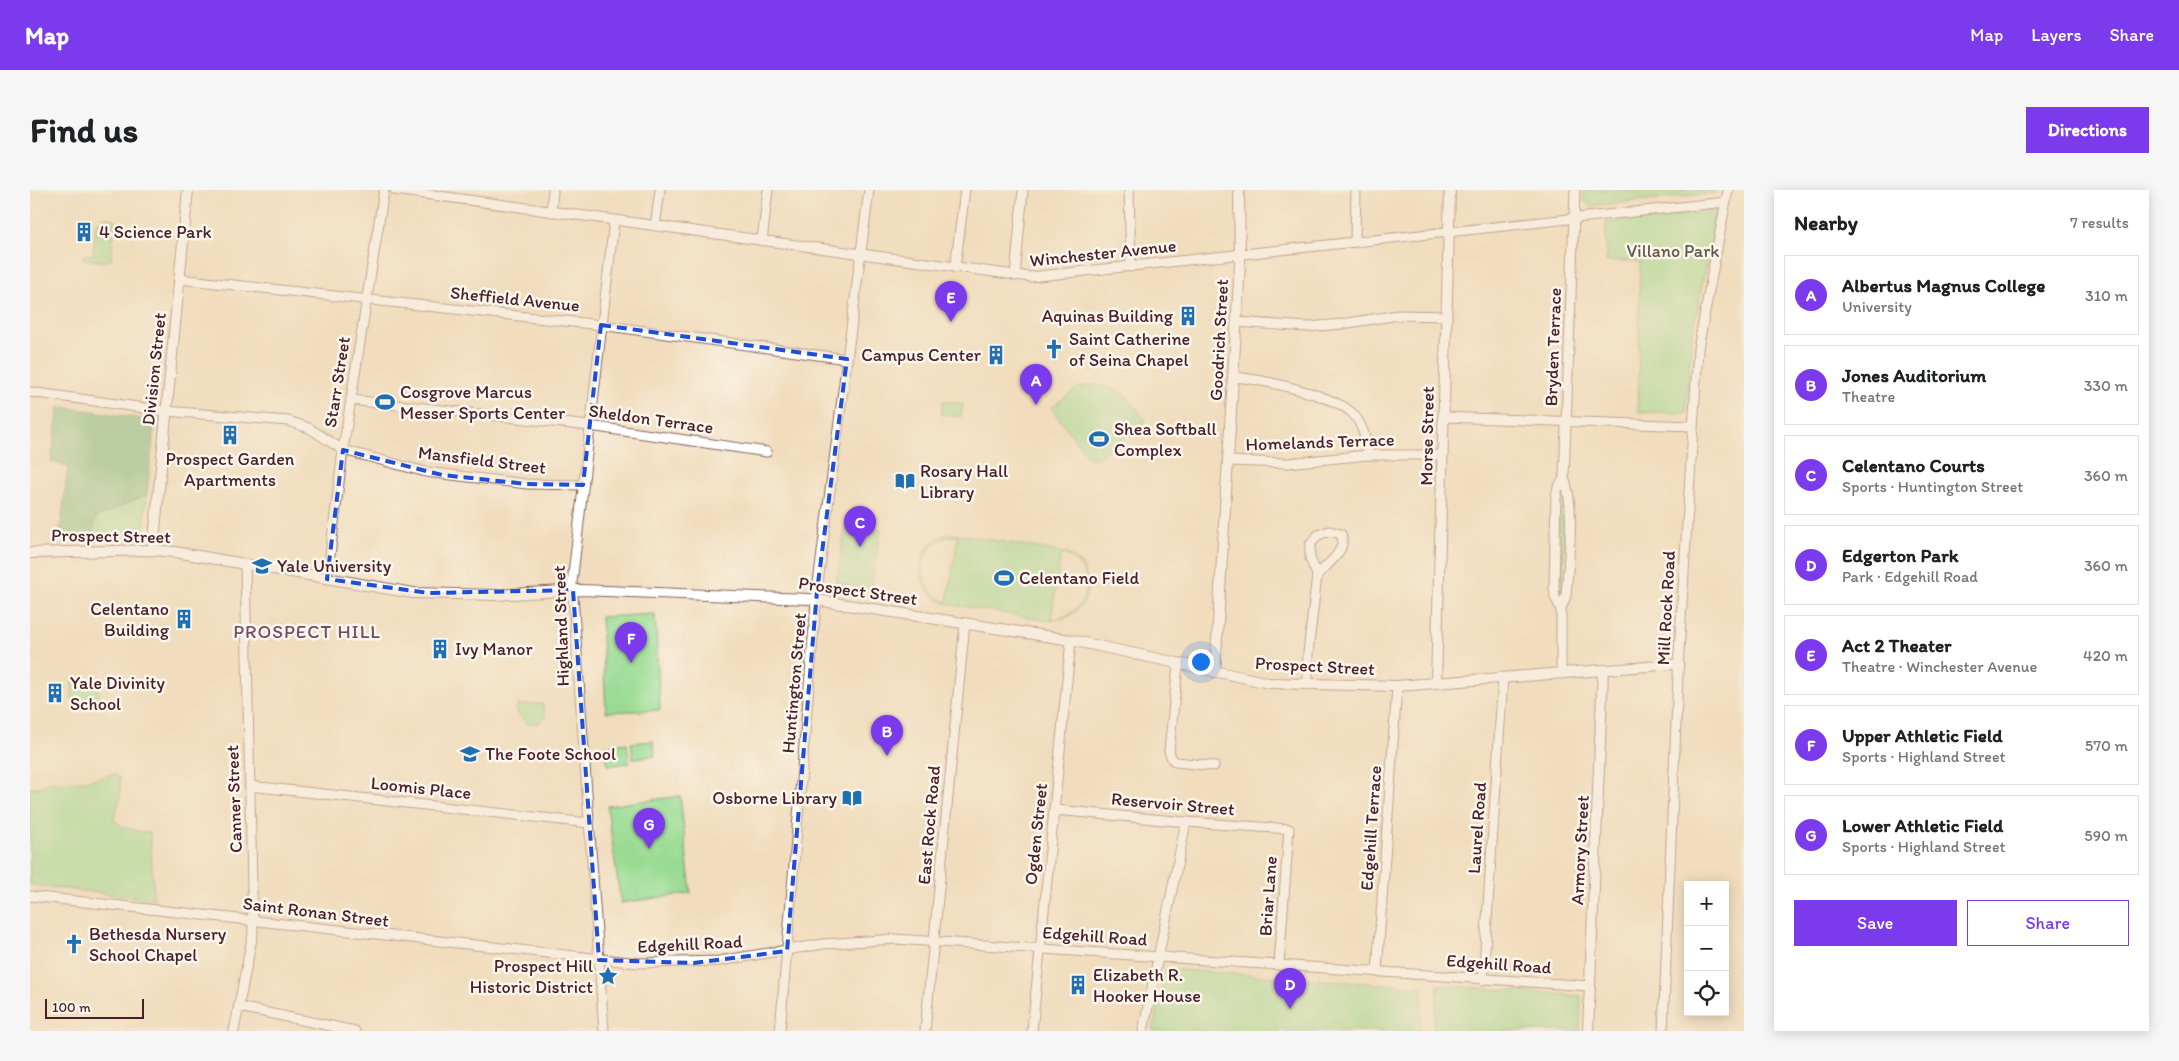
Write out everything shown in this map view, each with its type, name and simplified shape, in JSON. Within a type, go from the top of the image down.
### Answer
[{"type":"main road","name":"Division Street","points":[[153,550],[188,190]]},
{"type":"main road","name":"Goodrich Street","points":[[1215,672],[1237,322],[1240,255],[1239,190]]},
{"type":"main road","name":"Morse Street","points":[[1436,683],[1450,190]]},
{"type":"main road","name":"Prospect Street","points":[[30,553],[153,550],[175,552],[402,592],[429,594],[495,595],[572,591],[817,600],[1071,640],[1178,665],[1269,683],[1397,686],[1603,670]]},
{"type":"main road","name":"Armory Street","points":[[1588,1031],[1603,670]]},
{"type":"street","name":"Starr Street","points":[[327,579],[343,450],[384,190]]},
{"type":"street","name":"Winchester Avenue","points":[[395,190],[446,193],[614,221],[1014,276],[1045,277],[1448,231],[1726,202]]},
{"type":"street","points":[[551,212],[554,190]]},
{"type":"street","points":[[655,226],[660,190]]},
{"type":"street","points":[[762,241],[768,190]]},
{"type":"street","name":"Huntington Street","points":[[780,1031],[817,600],[869,190]]},
{"type":"street","points":[[955,268],[965,190]]},
{"type":"street","points":[[1014,276],[1023,190]]},
{"type":"street","points":[[1129,190],[1131,267]]},
{"type":"street","points":[[1355,242],[1356,190]]},
{"type":"street","name":"Bryden Terrace","points":[[1561,674],[1562,608],[1566,596],[1570,512],[1570,493],[1564,478],[1575,190]]},
{"type":"street","name":"Mill Rock Road","points":[[1663,1031],[1679,664],[1698,349],[1728,190]]},
{"type":"street","name":"Highland Street","points":[[604,1031],[572,582],[614,221]]},
{"type":"street","name":"Sheffield Avenue","points":[[179,278],[601,325],[847,359]]},
{"type":"street","points":[[1237,322],[1308,327],[1342,324],[1398,315],[1446,316]]},
{"type":"street","points":[[1233,377],[1314,395],[1341,405],[1354,415],[1360,425],[1368,455]]},
{"type":"street","name":"Mansfield Street","points":[[30,392],[166,411],[293,422],[309,428],[343,450],[442,475],[527,484],[583,484]]},
{"type":"street","name":"Sheldon Terrace","points":[[351,400],[590,426],[767,452]]},
{"type":"street","points":[[1443,417],[1693,426]]},
{"type":"street","name":"Homelands Terrace","points":[[1228,461],[1288,463],[1368,455],[1443,455]]},
{"type":"street","name":"Bryden Terrace","points":[[1562,608],[1555,597],[1554,587],[1556,496],[1564,478]]},
{"type":"street","points":[[1308,685],[1308,653],[1317,575],[1310,558],[1310,545],[1318,535],[1330,531],[1339,532],[1343,539],[1341,548],[1317,575]]},
{"type":"street","name":"Canner Street","points":[[234,1031],[253,933],[245,565]]},
{"type":"street","name":"East Rock Road","points":[[925,1031],[965,623]]},
{"type":"street","name":"Ogden Street","points":[[1032,1031],[1071,640]]},
{"type":"street","name":"Prospect Street","points":[[1603,670],[1679,664]]},
{"type":"street","points":[[1178,665],[1169,751],[1172,759],[1176,762],[1214,766]]},
{"type":"street","name":"Laurel Road","points":[[1483,980],[1503,678]]},
{"type":"street","name":"Edgehill Terrace","points":[[1377,972],[1397,686]]},
{"type":"street","name":"Loomis Place","points":[[250,786],[589,823]]},
{"type":"street","name":"Reservoir Street","points":[[1054,810],[1289,829]]},
{"type":"street","points":[[1143,1031],[1186,822]]},
{"type":"street","name":"Briar Lane","points":[[1279,965],[1289,829]]},
{"type":"street","name":"Saint Ronan Street","points":[[30,896],[599,960]]},
{"type":"street","name":"Edgehill Road","points":[[599,960],[638,963],[694,963],[738,959],[856,941],[934,941],[1590,986]]},
{"type":"street","points":[[239,1007],[356,1031]]},
{"type":"highlighted area","points":[[601,325],[847,359],[817,591],[787,951],[694,963],[599,960],[573,590],[429,593],[327,579],[343,450],[442,475],[527,484],[583,485]]},
{"type":"green space","points":[[1584,190],[1718,190],[1715,193],[1590,206],[1584,201]]},
{"type":"green space","name":"Villano Park","points":[[1716,211],[1691,343],[1686,413],[1638,412],[1640,261],[1606,261],[1606,223]]},
{"type":"green space","points":[[102,217],[115,219],[111,260],[106,262],[83,259],[85,254],[93,255],[96,223],[101,223]]},
{"type":"green space","name":"Shea Softball Complex","points":[[1090,385],[1110,388],[1124,394],[1146,421],[1096,459],[1089,458],[1051,408],[1077,388]]},
{"type":"green space","points":[[943,401],[963,404],[961,417],[941,414]]},
{"type":"green space","points":[[59,406],[155,421],[147,494],[95,518],[92,539],[59,540],[68,466],[51,462]]},
{"type":"green space","points":[[1564,490],[1566,495],[1563,595],[1560,596],[1558,595],[1560,493]]},
{"type":"green space","points":[[147,494],[141,540],[92,539],[95,518]]},
{"type":"green space","points":[[846,524],[881,529],[871,589],[836,583]]},
{"type":"green space","name":"Celentano Field","points":[[948,534],[959,534],[1067,553],[1082,565],[1089,584],[1084,603],[1069,617],[1050,621],[948,604],[936,598],[928,590],[923,580],[921,569],[923,558],[928,548],[936,540]],"holes":[[[958,537],[947,602],[935,595],[927,585],[924,563],[927,552],[934,544],[945,538]],[[1061,554],[1073,559],[1081,568],[1086,578],[1086,589],[1083,599],[1076,609],[1065,616],[1051,619]]]},
{"type":"green space","points":[[655,614],[660,710],[606,712],[601,617]]},
{"type":"green space","points":[[72,682],[98,682],[98,700],[72,700]]},
{"type":"green space","points":[[543,704],[545,717],[539,723],[527,724],[515,710],[518,705]]},
{"type":"green space","points":[[653,741],[655,756],[633,758],[631,743]]},
{"type":"green space","points":[[627,743],[629,763],[608,766],[605,746]]},
{"type":"green space","points":[[114,774],[120,778],[120,797],[114,820],[124,828],[150,832],[154,899],[30,885],[30,788],[41,787],[47,782],[86,781]]},
{"type":"green space","points":[[680,796],[691,893],[621,903],[607,806]]},
{"type":"green space","points":[[1166,969],[1423,987],[1420,1031],[1153,1031]]},
{"type":"green space","points":[[1438,985],[1581,996],[1580,1031],[1433,1031]]},
{"type":"place","name":"4 Science Park","points":[[84,232]]},
{"type":"place","name":"Aquinas Building","points":[[1188,316]]},
{"type":"place","name":"Act 2 Theater","points":[[951,322]]},
{"type":"place","name":"Saint Catherine of Seina Chapel","points":[[1054,349]]},
{"type":"place","name":"Campus Center","points":[[996,355]]},
{"type":"place","name":"Cosgrove Marcus Messer Sports Center","points":[[385,402]]},
{"type":"place","name":"Albertus Magnus College","points":[[1036,405]]},
{"type":"place","name":"Prospect Garden Apartments","points":[[230,435]]},
{"type":"place","name":"Shea Softball Complex","points":[[1099,439]]},
{"type":"place","name":"Rosary Hall Library","points":[[905,481]]},
{"type":"place","name":"Celentano Courts","points":[[860,547]]},
{"type":"place","name":"Yale University","points":[[262,566]]},
{"type":"place","name":"Celentano Field","points":[[1004,578]]},
{"type":"place","name":"Celentano Building","points":[[184,619]]},
{"type":"place","name":"Ivy Manor","points":[[440,649]]},
{"type":"place","name":"Upper Athletic Field","points":[[631,663]]},
{"type":"place","name":"Yale Divinity School","points":[[55,693]]},
{"type":"place","name":"The Foote School","points":[[470,754]]},
{"type":"place","name":"Jones Auditorium","points":[[887,756]]},
{"type":"place","name":"Osborne Library","points":[[852,798]]},
{"type":"place","name":"Lower Athletic Field","points":[[649,849]]},
{"type":"place","name":"Bethesda Nursery School Chapel","points":[[74,944]]},
{"type":"place","name":"Prospect Hill Historic District","points":[[608,976]]},
{"type":"place","name":"Elizabeth R. Hooker House","points":[[1078,985]]},
{"type":"place","name":"Edgerton Park","points":[[1290,1009]]},
{"type":"district","name":"PROSPECT HILL","points":[[307,631]]}]
